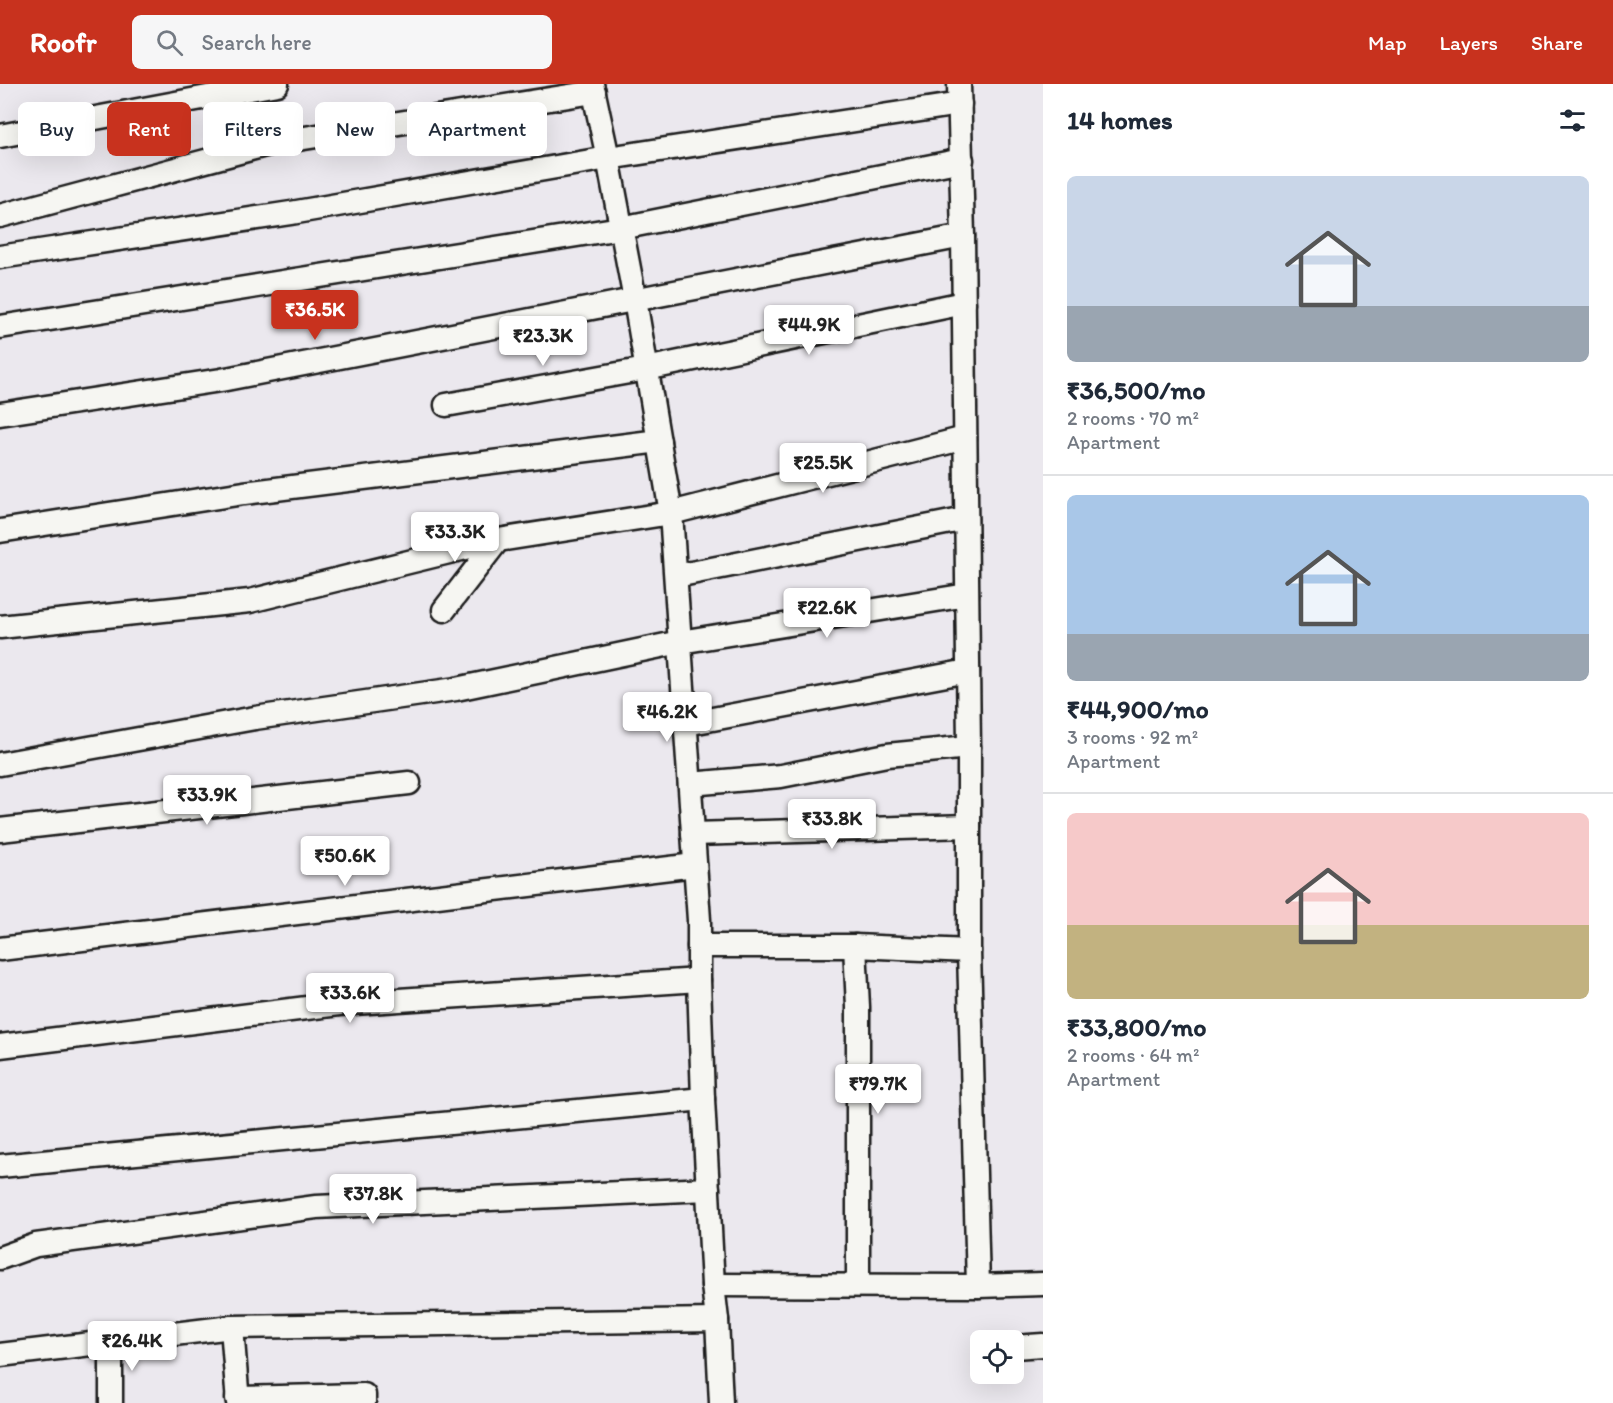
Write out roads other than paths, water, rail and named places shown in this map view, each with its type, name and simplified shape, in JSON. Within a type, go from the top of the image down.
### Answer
[{"type":"street","points":[[0,136],[277,84]]},
{"type":"street","points":[[0,216],[273,143],[593,88],[635,300],[671,513],[699,920],[703,1099],[721,1403]]},
{"type":"street","points":[[0,257],[291,213],[959,94],[964,303],[969,951],[978,1286]]},
{"type":"street","points":[[0,327],[621,228],[962,160]]},
{"type":"street","points":[[0,414],[221,380],[963,236]]},
{"type":"street","points":[[446,405],[646,369],[964,303]]},
{"type":"street","points":[[0,627],[250,601],[498,540],[671,513],[965,438]]},
{"type":"street","points":[[0,531],[244,493],[659,441]]},
{"type":"street","points":[[676,576],[966,519]]},
{"type":"street","points":[[444,610],[498,540]]},
{"type":"street","points":[[0,764],[255,718],[456,689],[680,642],[967,595]]},
{"type":"street","points":[[686,724],[968,671]]},
{"type":"street","points":[[690,784],[781,776],[887,755],[969,747]]},
{"type":"street","points":[[0,830],[408,783]]},
{"type":"street","points":[[693,834],[969,826]]},
{"type":"street","points":[[0,949],[695,865]]},
{"type":"street","points":[[699,945],[855,946],[969,951]]},
{"type":"street","points":[[855,946],[858,1007],[858,1285]]},
{"type":"street","points":[[0,1046],[339,1004],[699,980]]},
{"type":"street","points":[[0,1166],[703,1099]]},
{"type":"street","points":[[0,1258],[36,1245],[316,1208],[708,1189]]},
{"type":"street","points":[[713,1285],[978,1286],[1043,1284]]},
{"type":"street","points":[[0,1355],[232,1327],[717,1320]]},
{"type":"street","points":[[232,1327],[238,1401],[364,1395],[364,1403]]},
{"type":"street","points":[[111,1341],[111,1403]]},
{"type":"street","points":[[1024,1347],[1043,1346]]}]
